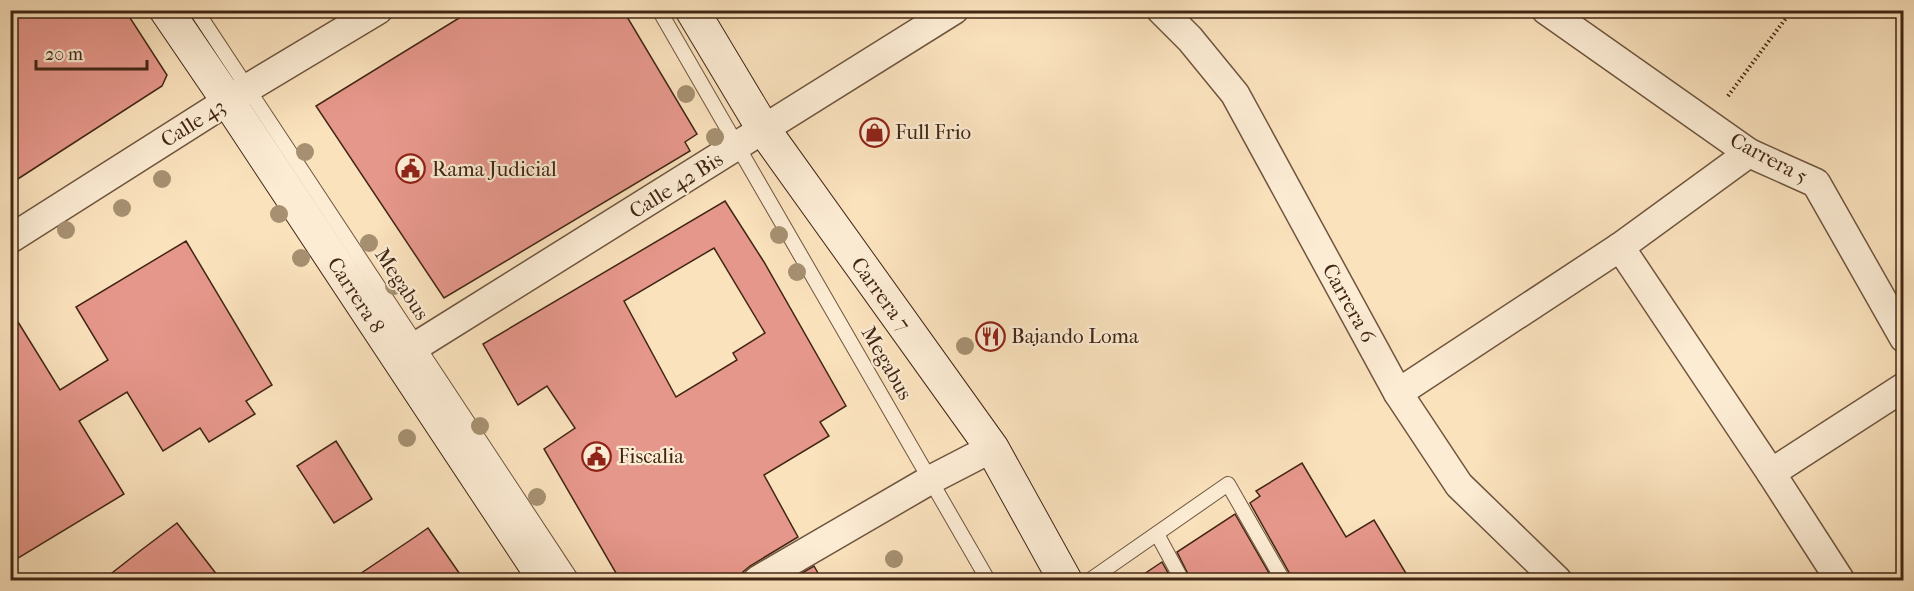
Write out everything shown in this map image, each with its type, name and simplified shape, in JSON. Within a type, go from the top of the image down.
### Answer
[{"type":"main road","name":"Carrera 8","points":[[166,10],[238,94],[408,353],[545,580]]},
{"type":"main road","name":"Carrera 7","points":[[692,10],[764,130],[992,448],[1065,580]]},
{"type":"street","name":"Calle 43","points":[[10,239],[238,94],[378,10]]},
{"type":"street","name":"Calle 42 Bis","points":[[408,353],[954,10]]},
{"type":"street","name":"Carrera 6","points":[[1161,10],[1190,39],[1235,94],[1398,393],[1459,485],[1557,580]]},
{"type":"street","name":"Carrera 5","points":[[1558,14],[1749,153],[1816,183],[1904,338]]},
{"type":"street","points":[[1398,393],[1620,247],[1749,153]]},
{"type":"street","points":[[1620,247],[1840,580]]},
{"type":"street","points":[[1771,473],[1904,387]]},
{"type":"street","points":[[758,580],[930,480],[992,448]]},
{"type":"lane","points":[[196,10],[238,94]]},
{"type":"lane","name":"Megabus","points":[[659,10],[988,580]]},
{"type":"lane","name":"Megabus","points":[[408,353],[572,580]]},
{"type":"lane","points":[[1090,580],[1228,484],[1283,580]]},
{"type":"lane","points":[[1156,534],[1182,580]]},
{"type":"path","points":[[1707,123],[1792,10]]},
{"type":"building","points":[[10,10],[125,10],[167,75],[162,86],[10,184]]},
{"type":"building","points":[[472,10],[623,10],[697,134],[685,142],[690,151],[444,298],[316,106]]},
{"type":"building","points":[[725,201],[764,262],[846,406],[820,422],[829,436],[764,475],[798,537],[750,566],[743,572],[742,580],[620,580],[544,449],[575,428],[547,386],[518,405],[483,344]],"holes":[[[714,248],[765,333],[733,353],[737,360],[676,397],[624,301]]]},
{"type":"building","points":[[186,241],[272,385],[246,401],[255,414],[209,442],[200,428],[163,451],[127,392],[79,421],[124,494],[10,563],[10,309],[60,390],[108,360],[76,307]]},
{"type":"building","points":[[336,441],[372,499],[334,523],[297,466]]},
{"type":"building","points":[[1302,463],[1346,537],[1374,520],[1410,580],[1292,580],[1250,503],[1260,496],[1256,491]]},
{"type":"building","points":[[1235,514],[1273,580],[1191,580],[1177,552]]},
{"type":"building","points":[[177,523],[221,580],[103,580],[140,551]]},
{"type":"building","points":[[428,528],[464,580],[351,580],[415,537]]},
{"type":"building","points":[[1162,562],[1172,580],[1135,580]]},
{"type":"building","points":[[814,566],[822,580],[790,580]]},
{"type":"place","name":"Full Frio","points":[[874,132]]},
{"type":"place","name":"Rama Judicial","points":[[411,169]]},
{"type":"place","name":"Bajando Loma","points":[[990,336]]},
{"type":"place","name":"Fiscalia","points":[[597,456]]}]
